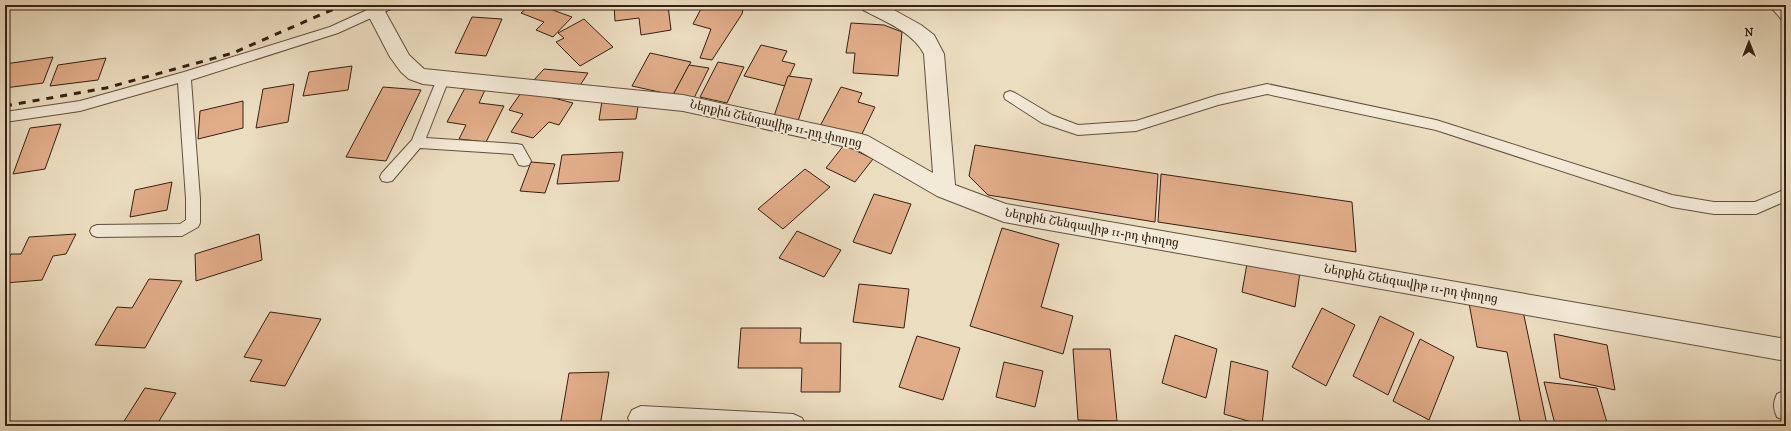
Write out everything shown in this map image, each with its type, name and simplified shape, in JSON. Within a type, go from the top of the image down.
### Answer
[{"type":"street","points":[[870,5],[922,36],[927,40],[934,54],[945,190]]},
{"type":"street","name":"Ներքին Շենգավիթ 11-րդ փողոց","points":[[382,8],[402,59],[414,73],[443,79],[683,103],[861,142],[945,190],[1004,213],[1786,350]]},
{"type":"street","points":[[1786,402],[1786,409]]},
{"type":"street","points":[[641,418],[793,426]]},
{"type":"lane","points":[[1775,5],[1786,17]]},
{"type":"lane","points":[[5,117],[80,106],[184,77],[334,30],[382,8]]},
{"type":"lane","points":[[97,231],[182,230],[193,223],[193,199],[184,77]]},
{"type":"lane","points":[[387,177],[417,143],[443,79]]},
{"type":"lane","points":[[1010,96],[1047,119],[1078,130],[1136,126],[1218,100],[1267,89],[1436,126],[1672,201],[1714,208],[1756,208],[1786,195]]},
{"type":"lane","points":[[417,143],[517,149],[524,161]]},
{"type":"building","points":[[530,5],[553,5],[550,9],[572,17],[553,37],[536,30],[544,22],[521,13]]},
{"type":"building","points":[[614,5],[668,5],[671,30],[641,35],[639,18],[615,21]]},
{"type":"building","points":[[703,5],[744,5],[742,14],[712,60],[700,58],[711,29],[693,24]]},
{"type":"building","points":[[472,17],[502,19],[486,56],[455,53]]},
{"type":"building","points":[[584,19],[613,47],[580,66],[556,42],[564,38],[558,33]]},
{"type":"building","points":[[851,23],[884,25],[902,32],[898,76],[853,73],[855,53],[846,53]]},
{"type":"building","points":[[761,45],[787,51],[782,61],[795,64],[785,86],[744,76]]},
{"type":"building","points":[[650,53],[691,62],[673,95],[632,86]]},
{"type":"building","points":[[53,57],[43,83],[5,88],[5,64]]},
{"type":"building","points":[[106,58],[98,80],[50,86],[58,65]]},
{"type":"building","points":[[718,62],[744,67],[727,103],[700,97]]},
{"type":"building","points":[[689,65],[709,68],[693,100],[673,95]]},
{"type":"building","points":[[352,66],[348,90],[303,96],[309,72]]},
{"type":"building","points":[[544,69],[588,73],[579,87],[533,81]]},
{"type":"building","points":[[788,76],[812,79],[798,121],[774,116]]},
{"type":"building","points":[[294,84],[288,122],[256,128],[263,89]]},
{"type":"building","points":[[383,87],[421,90],[386,161],[346,157]]},
{"type":"building","points":[[841,87],[862,93],[858,102],[875,107],[860,138],[820,126]]},
{"type":"building","points":[[465,88],[485,90],[479,103],[504,106],[486,142],[459,139],[466,125],[447,122]]},
{"type":"building","points":[[523,90],[573,103],[559,125],[549,122],[533,138],[511,132],[523,114],[509,110]]},
{"type":"building","points":[[639,100],[636,119],[599,120],[602,101]]},
{"type":"building","points":[[243,101],[243,128],[198,139],[200,111]]},
{"type":"building","points":[[61,124],[45,169],[13,174],[30,128]]},
{"type":"building","points":[[844,145],[873,159],[855,182],[826,168]]},
{"type":"building","points":[[975,145],[1158,174],[1155,222],[988,195],[969,176]]},
{"type":"building","points":[[623,152],[619,181],[557,184],[562,155]]},
{"type":"building","points":[[531,162],[555,164],[545,193],[520,191]]},
{"type":"building","points":[[805,169],[830,187],[783,229],[758,209]]},
{"type":"building","points":[[1161,174],[1352,202],[1356,252],[1158,222]]},
{"type":"building","points":[[172,182],[167,210],[130,217],[135,190]]},
{"type":"building","points":[[874,194],[911,204],[891,254],[853,242]]},
{"type":"building","points":[[1002,228],[1059,244],[1041,307],[1073,316],[1063,354],[970,326]]},
{"type":"building","points":[[797,231],[841,250],[824,277],[779,258]]},
{"type":"building","points":[[76,234],[66,254],[53,256],[42,280],[5,283],[5,266],[11,254],[21,254],[29,237]]},
{"type":"building","points":[[259,234],[262,260],[196,281],[195,254]]},
{"type":"building","points":[[1248,258],[1300,272],[1295,307],[1242,292]]},
{"type":"building","points":[[149,279],[182,281],[145,348],[95,345],[117,307],[132,308]]},
{"type":"building","points":[[859,284],[909,289],[904,328],[853,322]]},
{"type":"building","points":[[1469,303],[1523,311],[1547,425],[1520,421],[1507,352],[1477,347]]},
{"type":"building","points":[[1322,308],[1355,325],[1326,386],[1292,367]]},
{"type":"building","points":[[270,312],[321,319],[285,386],[250,381],[262,360],[244,357]]},
{"type":"building","points":[[1380,316],[1414,333],[1388,395],[1353,376]]},
{"type":"building","points":[[741,328],[801,328],[800,343],[841,343],[840,392],[801,392],[802,368],[738,368]]},
{"type":"building","points":[[1554,334],[1607,345],[1615,390],[1560,378]]},
{"type":"building","points":[[1175,335],[1217,349],[1206,398],[1162,383]]},
{"type":"building","points":[[917,336],[960,348],[943,400],[899,387]]},
{"type":"building","points":[[1420,339],[1454,357],[1429,420],[1393,401]]},
{"type":"building","points":[[1073,349],[1110,349],[1117,421],[1078,420]]},
{"type":"building","points":[[1231,361],[1268,371],[1262,425],[1224,414]]},
{"type":"building","points":[[1004,362],[1043,371],[1035,407],[996,397]]},
{"type":"building","points":[[609,372],[600,426],[560,426],[569,373]]},
{"type":"building","points":[[1544,382],[1597,388],[1608,426],[1576,426],[1555,424]]},
{"type":"building","points":[[145,388],[176,393],[156,426],[121,426]]},
{"type":"railway","points":[[5,106],[106,88],[233,53],[343,5]]}]
